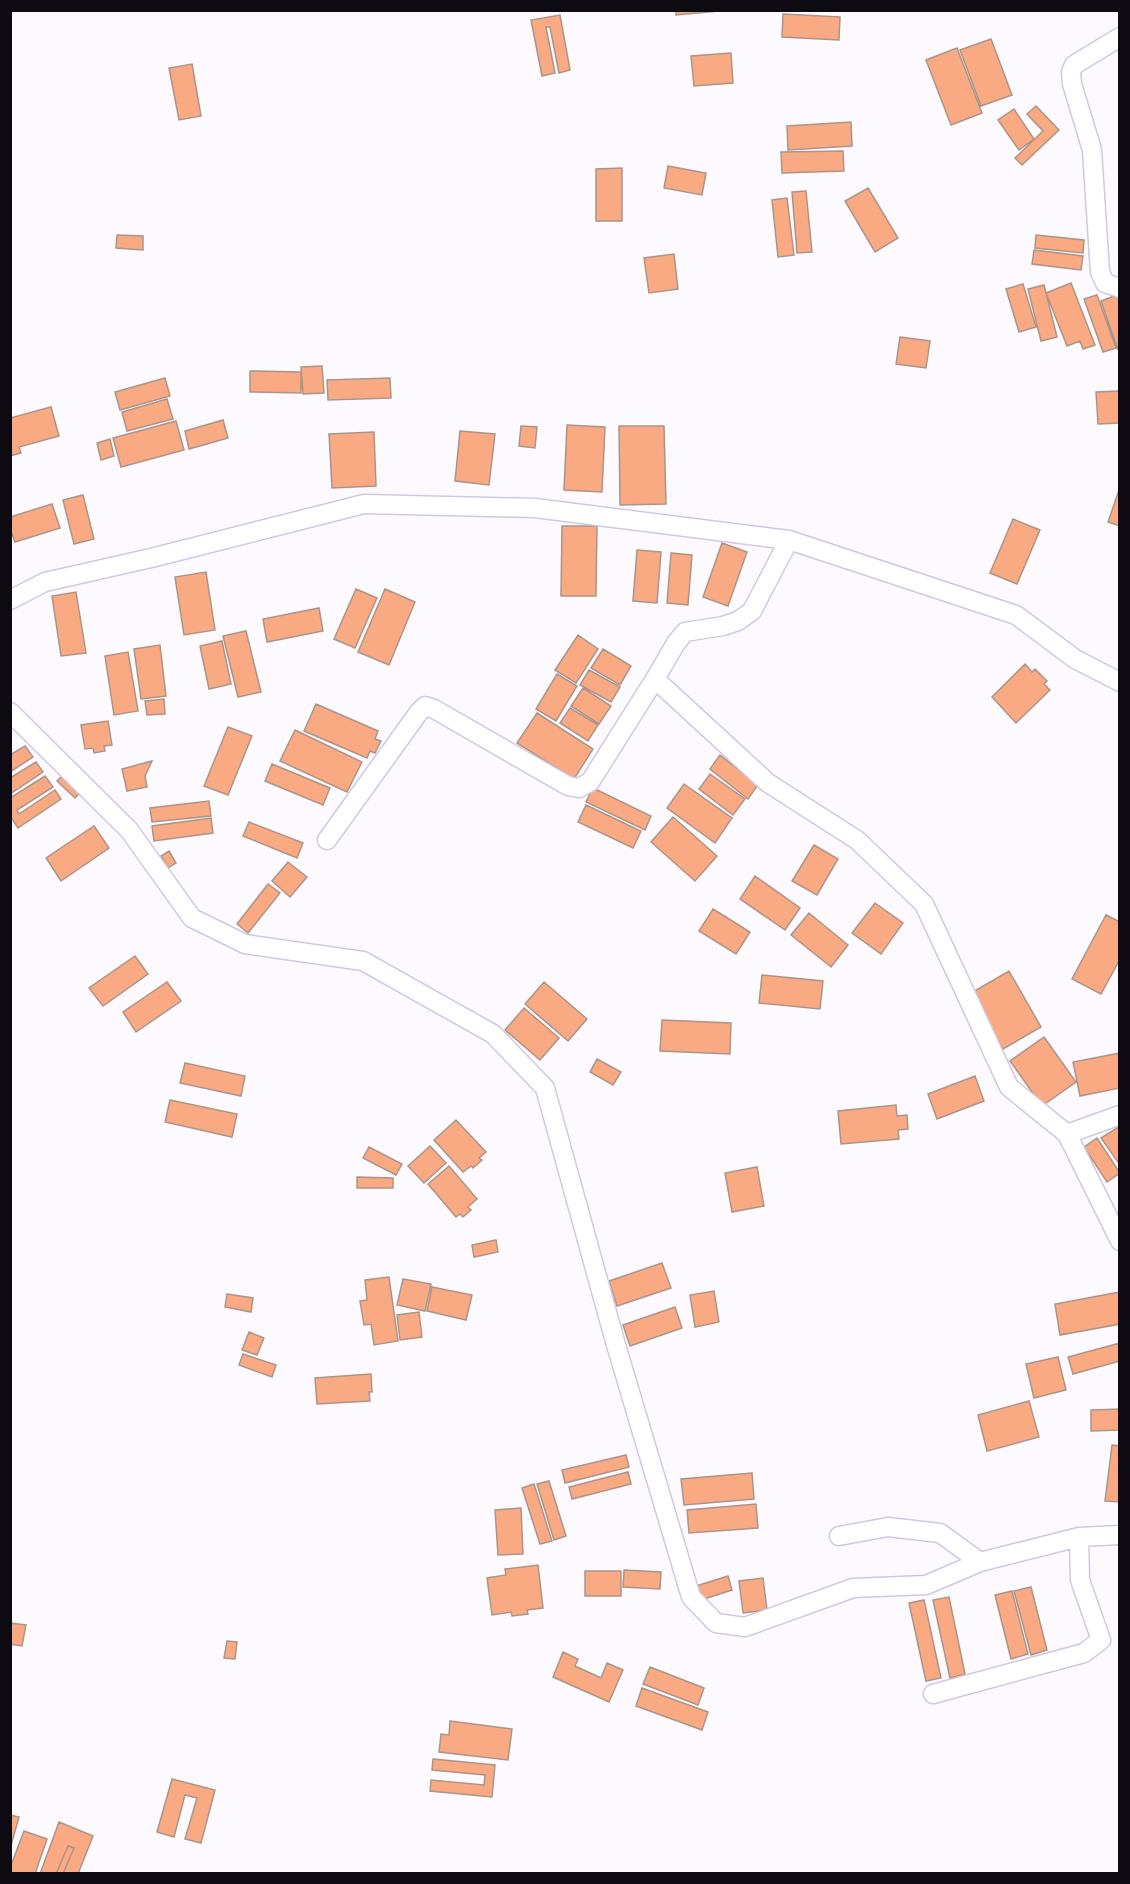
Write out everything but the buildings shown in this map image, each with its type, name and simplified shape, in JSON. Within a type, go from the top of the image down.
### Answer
[{"type":"street","points":[[1119,37],[1074,65],[1071,72],[1072,84],[1092,150],[1100,272],[1105,283],[1119,288]]},
{"type":"street","points":[[10,600],[45,582],[151,558],[364,504],[535,508],[789,540],[1016,615],[1075,659],[1119,682]]},
{"type":"street","points":[[327,840],[419,712],[426,706],[568,786],[579,788],[590,782],[685,632],[723,626],[738,621],[752,611],[789,540]]},
{"type":"street","points":[[655,679],[768,783],[857,840],[924,904],[1009,1088],[1067,1134],[1119,1241]]},
{"type":"street","points":[[10,712],[129,830],[192,918],[245,944],[363,961],[493,1034],[544,1088],[616,1345],[692,1597],[716,1623],[745,1627],[853,1588],[926,1585],[980,1562],[1079,1538],[1119,1535]]},
{"type":"street","points":[[1067,1134],[1119,1115]]},
{"type":"street","points":[[838,1536],[888,1527],[940,1533],[980,1562]]},
{"type":"street","points":[[933,1694],[1084,1653],[1101,1640],[1080,1580],[1079,1538]]}]
